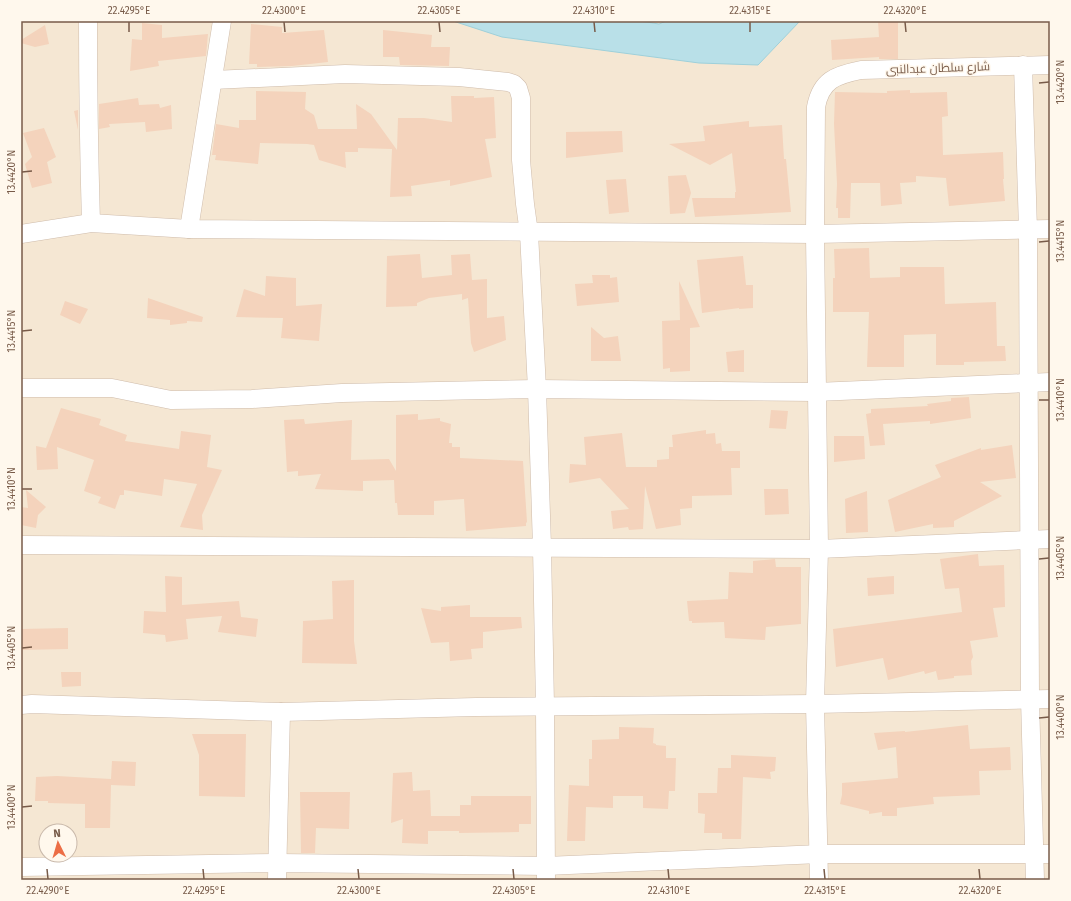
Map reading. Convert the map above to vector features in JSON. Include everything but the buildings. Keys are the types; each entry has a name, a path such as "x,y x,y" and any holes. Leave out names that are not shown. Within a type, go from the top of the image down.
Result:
{"street":[{"path":"88,21 88,115 90,133 88,151 91,223"},
{"path":"189,229 222,21"},
{"path":"1023,65 1028,230 1030,699 1042,854 1035,880"},
{"name":"شارع سلطان عبدالنبى","path":"815,234 816,107 818,98 827,82 843,74 861,70 1050,65"},
{"path":"213,80 345,74 459,78 514,84 518,88 521,98 521,160 529,232 537,389 546,706 546,873"},
{"path":"21,234 91,223 189,229 815,234 1050,229"},
{"path":"815,234 819,549 815,704 820,854 819,880"},
{"path":"21,388 112,388 171,400 252,400 342,393 537,389 816,392 1050,382"},
{"path":"21,545 819,549 1050,539"},
{"path":"21,705 48,704 281,712 546,706 815,704 1050,699"},
{"path":"277,872 281,712"},
{"path":"21,867 277,872 546,873 820,854 1042,854"}],"shaded area":[{"path":"21,21 1050,21 1050,880 21,880"}],"water":[{"path":"453,21 640,21 659,24 666,21 800,21 758,65 699,63 502,37"}]}
